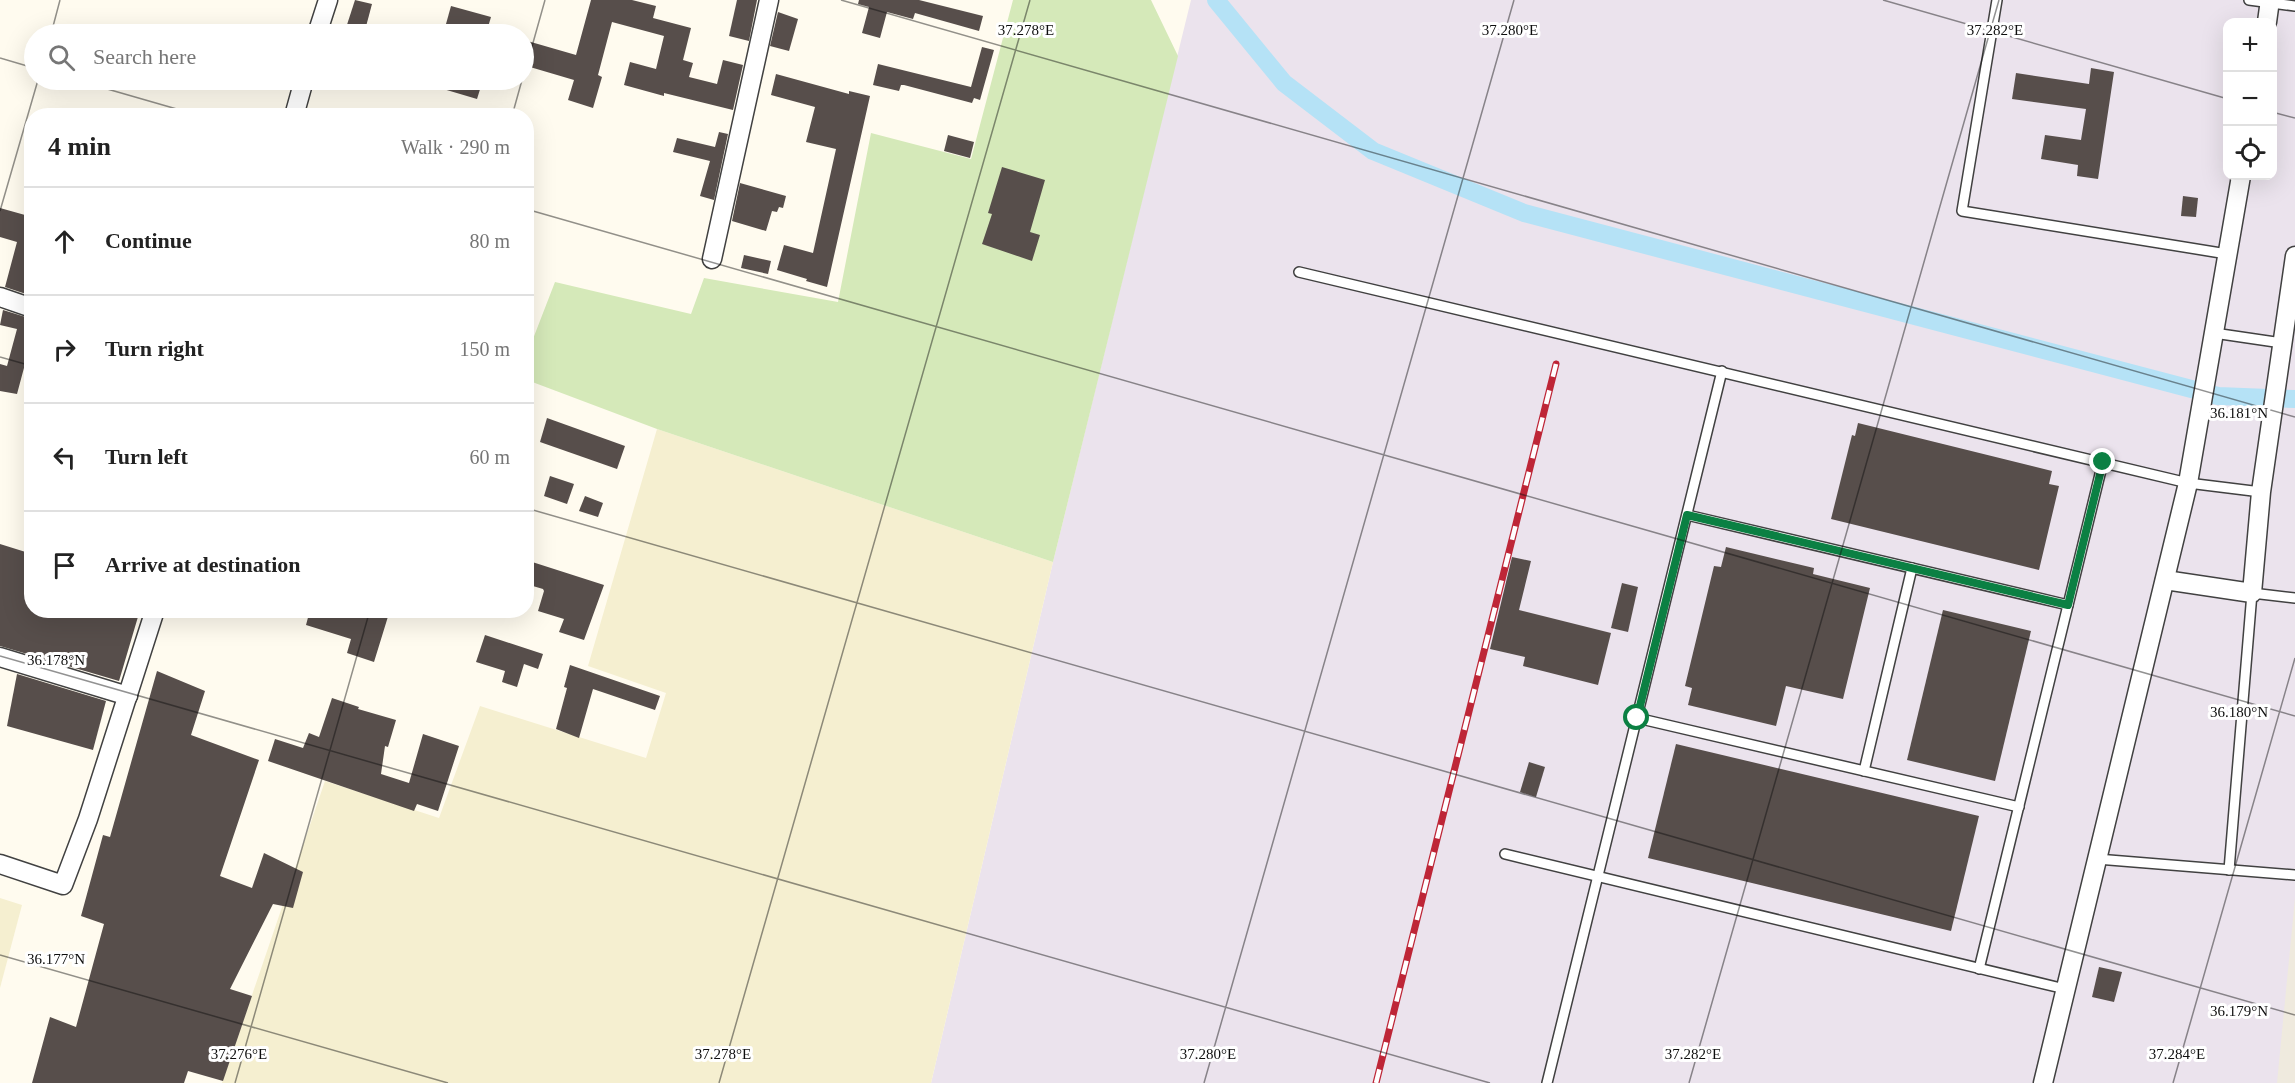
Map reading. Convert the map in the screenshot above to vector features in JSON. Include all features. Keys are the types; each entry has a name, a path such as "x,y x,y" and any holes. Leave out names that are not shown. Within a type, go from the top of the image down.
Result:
{"street":[{"path":"320,24 328,0"},
{"path":"712,259 769,0"},
{"path":"2268,18 2270,2"},
{"path":"296,108 301,90"},
{"path":"2043,1083 2188,483 2240,180"},
{"path":"2165,580 2252,593 2261,492 2295,256"},
{"path":"0,297 24,305"},
{"path":"0,864 63,885 88,819 152,618"},
{"path":"0,657 128,696"}],"lane":[{"path":"1997,0 1962,212 2227,254"},
{"path":"2249,0 2295,6"},
{"path":"1299,272 2188,483 2261,492"},
{"path":"2214,333 2282,343"},
{"path":"1546,1083 1722,371"},
{"path":"1979,969 2103,462"},
{"path":"1687,515 2068,605"},
{"path":"1864,771 1912,568"},
{"path":"2229,870 2252,593 2295,598"},
{"path":"1637,718 2019,807"},
{"path":"1505,854 2065,989"},
{"path":"2097,859 2295,875"}],"shaded area":[{"path":"1191,0 2295,0 2295,1083 931,1083 1053,562"},
{"path":"657,429 1053,562 931,1083 222,1083 325,781 439,818 480,706 646,758 666,693 588,666"},
{"path":"0,898 22,905 0,988"},
{"path":"2295,898 2295,1083 2277,1083"}],"green space":[{"path":"1013,0 1151,0 1178,56 1053,562 657,429 534,383 534,336 555,282 691,314 704,278 838,302 871,133 971,159"}],"building":[{"path":"355,0 372,4 367,24 347,24"},
{"path":"591,0 632,0 656,6 653,18 691,28 683,60 693,63 689,77 717,84 723,60 743,65 733,110 624,85 630,62 656,69 664,36 612,22 598,75 602,77 593,108 568,100 574,80 534,68 534,43 576,55"},
{"path":"737,0 757,0 749,41 729,36"},
{"path":"859,0 919,0 983,16 979,31 915,13 913,19 887,12 880,38 862,33 869,7 858,4"},
{"path":"451,6 491,17 489,24 446,24"},
{"path":"778,12 798,19 789,51 770,46"},
{"path":"982,47 994,50 980,100 974,98 972,103 904,85 901,85 899,91 873,85 878,64 971,87"},
{"path":"2091,68 2114,72 2098,179 2077,176 2078,165 2041,159 2045,135 2081,140 2086,109 2012,99 2016,73 2089,84"},
{"path":"776,74 849,94 849,91 870,96 827,287 777,270 784,245 813,253 836,149 806,142 815,107 771,95"},
{"path":"447,90 480,90 477,99"},
{"path":"719,132 728,134 714,200 700,196 710,161 673,152 677,138 715,147"},
{"path":"948,135 974,142 970,158 944,151"},
{"path":"1002,167 1045,180 1030,232 1040,235 1032,261 982,244 992,214 988,213"},
{"path":"740,183 786,196 783,208 779,207 777,212 772,211 766,231 732,221"},
{"path":"2183,196 2198,198 2196,217 2181,216"},
{"path":"0,208 24,215 24,293 5,287 17,242 0,237"},
{"path":"744,255 771,261 768,274 741,268"},
{"path":"3,310 24,317 24,368 17,394 0,391 0,364 7,366 17,329 0,325"},
{"path":"547,418 625,446 617,469 540,442"},
{"path":"1858,423 2052,471 2049,484 2059,486 2039,570 1831,519 1852,435 1855,436"},
{"path":"550,476 574,484 567,504 544,496"},
{"path":"585,496 603,503 598,517 579,511"},
{"path":"0,544 24,552 24,618 138,618 119,681 0,646"},
{"path":"1726,547 1814,568 1813,574 1870,588 1843,699 1786,686 1776,726 1688,705 1692,688 1685,686 1714,566 1721,567"},
{"path":"1512,557 1531,561 1519,610 1611,633 1598,685 1523,666 1525,657 1490,649"},
{"path":"534,563 604,585 584,640 559,632 564,619 538,611 543,589 534,586"},
{"path":"1622,583 1638,587 1628,632 1611,628"},
{"path":"1943,610 2031,631 1995,781 1907,760"},
{"path":"308,618 388,618 374,662 347,653 351,639 306,625"},
{"path":"485,635 543,654 538,669 524,664 517,687 502,682 505,671 476,662"},
{"path":"570,665 660,696 655,710 593,689 579,738 556,729 567,688 564,687"},
{"path":"157,671 205,691 191,735 259,760 220,876 252,888 264,853 303,872 293,908 273,904 230,989 252,996 223,1081 188,1071 184,1083 32,1083 50,1017 76,1027 104,924 81,916 103,835 110,837"},
{"path":"17,674 106,701 93,750 7,726"},
{"path":"332,698 359,707 358,709 396,720 388,747 385,746 381,774 409,783 423,734 459,746 438,811 417,804 414,811 268,761 275,739 303,748 309,733 319,737"},
{"path":"1676,744 1979,816 1951,931 1648,858"},
{"path":"1529,762 1545,767 1536,797 1520,792"},
{"path":"2099,967 2122,972 2114,1002 2092,997"}],"waterway":[{"path":"1216,0 1284,83 1373,151 1524,213 2218,396 2295,399"}],"railway":[{"path":"1376,1083 1556,364"}],"route":[{"path":"1637,718 1687,515 2068,605 2103,462"}]}
